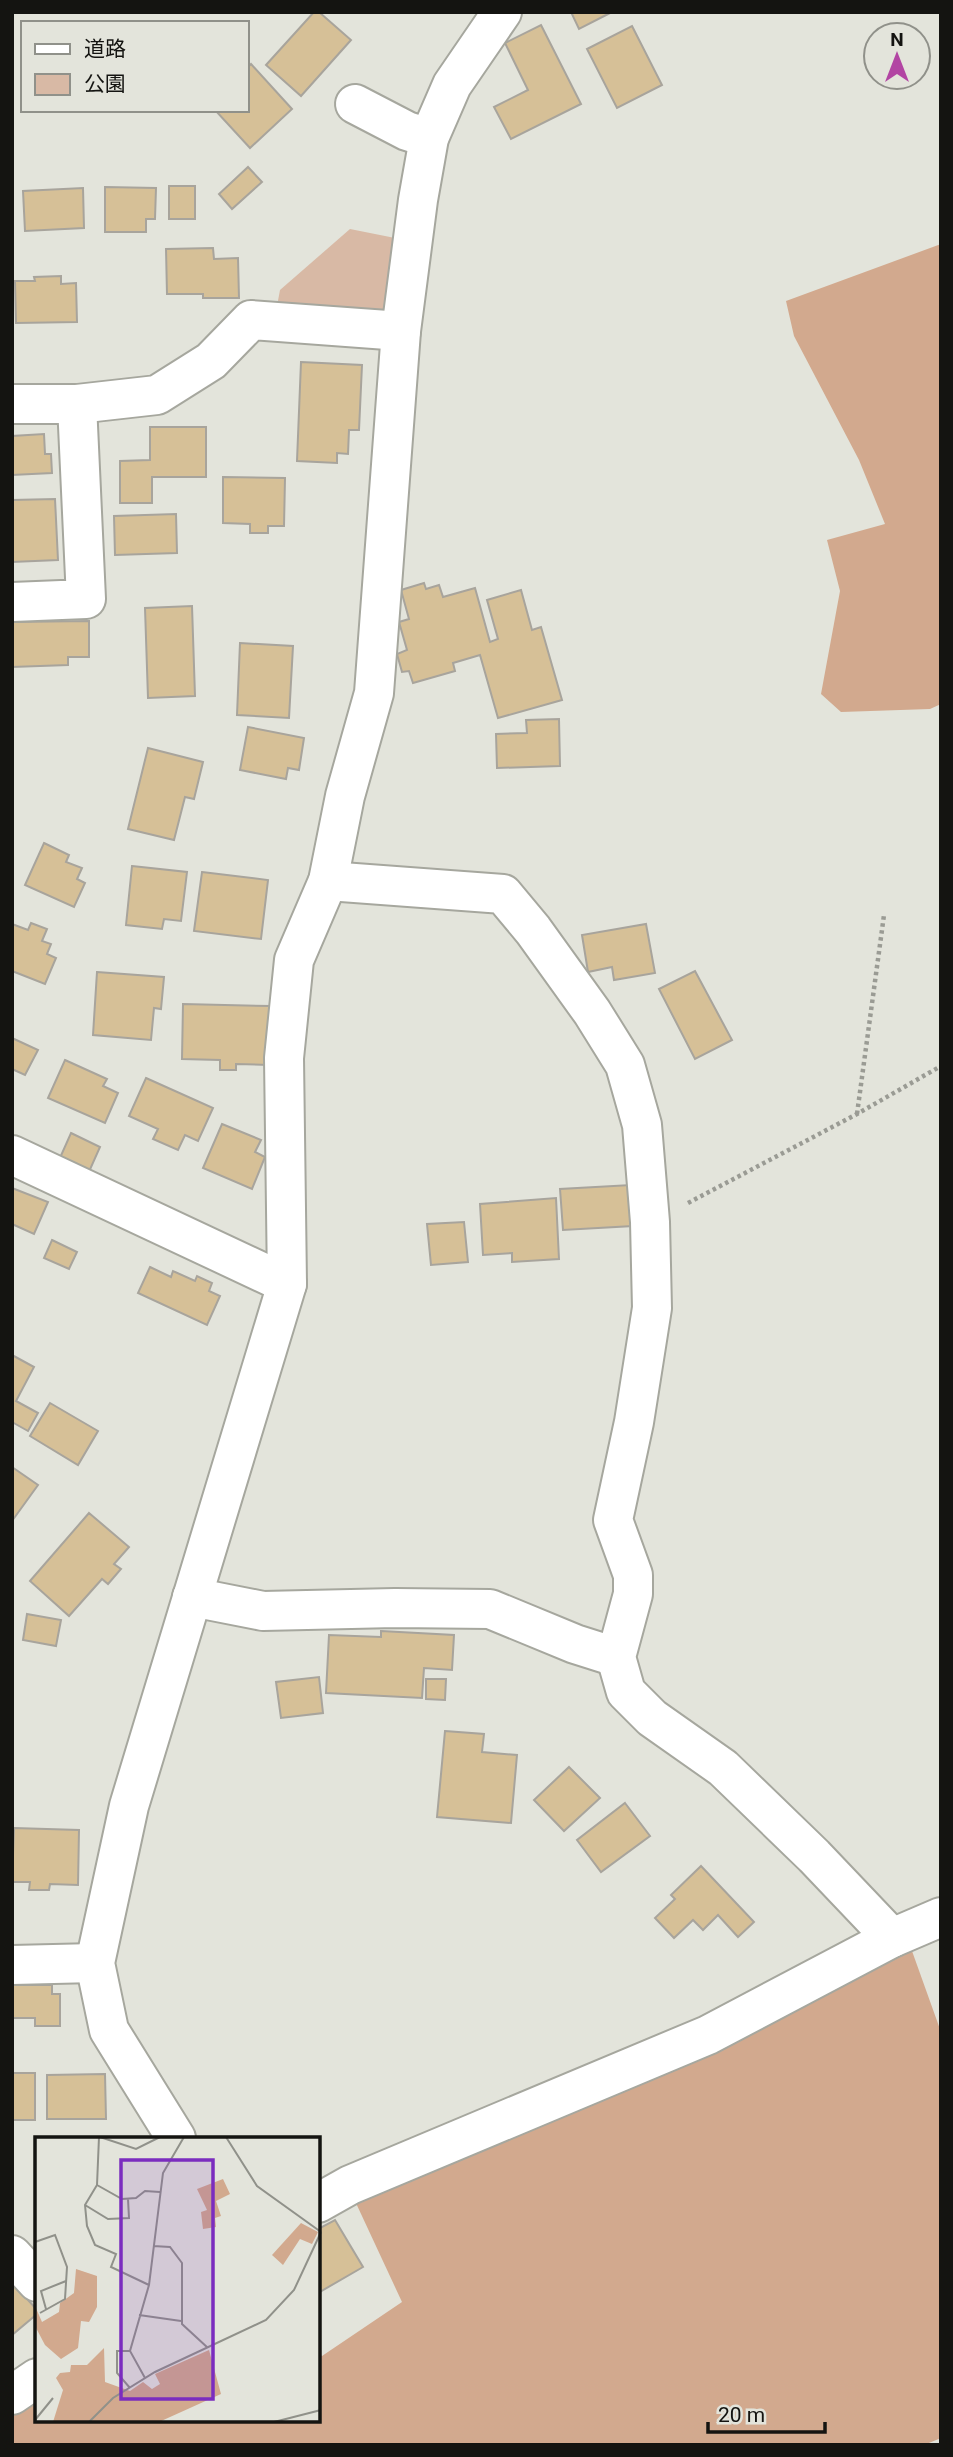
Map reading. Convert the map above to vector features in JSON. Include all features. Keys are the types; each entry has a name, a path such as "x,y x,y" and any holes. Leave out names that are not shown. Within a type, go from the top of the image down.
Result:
{"street":[{"path":"175,2137 109,2030 95,1963 129,1806 287,1284 284,1058 294,960 328,881 345,796 374,693 401,331 418,200 429,138 452,85 502,12"},
{"path":"355,104 407,131 429,138"},
{"path":"12,404 77,404 157,395 211,361 251,320 401,331"},
{"path":"12,602 86,599 77,404"},
{"path":"328,881 503,894 592,1012 625,1065 642,1125 650,1223 652,1308 635,1422 613,1520 633,1575 634,1594 617,1657 626,1692 653,1718 723,1768 814,1856 892,1938"},
{"path":"12,1155 287,1284"},
{"path":"192,1597 263,1611 490,1609 575,1644 617,1657"},
{"path":"320,2202 350,2185 708,2035 892,1938 941,1917"},
{"path":"12,1965 95,1963"},
{"path":"12,2255 35,2280"},
{"path":"12,2395 35,2379"}],"path":[{"path":"857,1114 884,915"},
{"path":"650,1223 857,1114 941,1066"}],"green space":[{"path":"350,229 395,238 387,302 381,318 277,306 280,290"}],"shaded area":[{"path":"941,244 941,704 930,709 841,712 821,694 840,591 827,540 885,524 859,460 794,336 786,301"},
{"path":"912,1951 941,2032 941,2438 924,2445 12,2445 12,2368 35,2372 35,2422 320,2422 320,2355 322,2356 402,2302 355,2201 677,2068"}],"building":[{"path":"314,12 319,12 351,40 301,96 266,65"},
{"path":"571,12 612,12 579,29"},
{"path":"541,25 581,104 511,139 494,107 528,90 505,43"},
{"path":"632,26 662,85 617,108 587,49"},
{"path":"251,64 292,109 250,148 217,112 248,112 248,67"},
{"path":"248,167 262,182 232,209 219,194"},
{"path":"169,186 195,186 195,219 169,219"},
{"path":"105,187 156,188 155,219 146,219 146,232 105,232"},
{"path":"83,188 84,228 25,231 23,191"},
{"path":"213,248 214,259 238,258 239,298 167,294 166,249"},
{"path":"61,276 61,284 76,283 77,322 16,323 15,281 35,281 34,277"},
{"path":"301,362 362,365 359,430 349,430 348,454 337,453 337,463 297,461"},
{"path":"150,427 206,427 206,477 152,477 152,503 120,503 120,461 150,460"},
{"path":"44,434 45,454 51,454 52,473 12,475 12,436"},
{"path":"223,477 285,478 284,526 268,526 268,533 250,533 250,524 223,523"},
{"path":"55,499 58,560 12,562 12,500"},
{"path":"176,514 177,553 115,555 114,516"},
{"path":"424,583 426,589 439,585 443,597 475,588 490,642 498,639 487,600 521,590 532,630 541,627 562,700 498,718 480,655 453,663 455,671 413,683 409,671 402,672 397,654 407,650 399,622 409,619 401,590"},
{"path":"192,606 195,696 148,698 145,608"},
{"path":"89,621 89,657 68,657 68,665 12,667 12,622"},
{"path":"240,643 293,646 289,718 237,715"},
{"path":"559,719 560,766 497,768 496,734 527,733 526,720"},
{"path":"248,727 304,738 299,770 288,768 286,779 240,770"},
{"path":"148,748 203,762 194,799 185,797 174,840 128,829"},
{"path":"44,843 69,855 66,862 82,868 77,879 85,883 74,907 25,885"},
{"path":"132,866 187,872 181,921 164,919 162,929 126,925"},
{"path":"202,872 268,880 261,939 194,931"},
{"path":"31,923 47,929 42,941 51,944 47,954 56,958 45,984 12,971 12,924 28,930"},
{"path":"646,924 655,973 614,980 612,967 588,972 582,935"},
{"path":"695,971 732,1040 695,1059 659,989"},
{"path":"97,972 164,977 161,1009 154,1008 151,1040 93,1035"},
{"path":"183,1004 270,1006 269,1065 236,1064 236,1070 220,1070 220,1060 182,1059"},
{"path":"12,1038 38,1050 25,1075 12,1069"},
{"path":"65,1060 107,1079 103,1086 118,1093 105,1123 48,1098"},
{"path":"146,1078 213,1108 198,1141 185,1135 178,1150 153,1139 158,1129 129,1116"},
{"path":"222,1124 261,1140 255,1152 265,1157 252,1189 203,1168"},
{"path":"71,1133 100,1147 88,1174 59,1160"},
{"path":"631,1185 633,1226 563,1230 560,1189"},
{"path":"12,1188 48,1202 34,1234 12,1224"},
{"path":"556,1198 559,1259 512,1262 512,1253 483,1255 480,1204"},
{"path":"464,1222 468,1262 431,1265 427,1224"},
{"path":"52,1240 77,1252 69,1269 44,1258"},
{"path":"150,1267 171,1277 173,1271 195,1281 197,1276 212,1283 209,1291 220,1296 207,1325 138,1293"},
{"path":"12,1355 34,1367 16,1401 38,1413 28,1431 12,1422"},
{"path":"50,1403 98,1431 78,1465 30,1436"},
{"path":"12,1467 38,1485 12,1521"},
{"path":"89,1513 129,1547 114,1564 121,1569 108,1584 102,1579 69,1616 30,1581"},
{"path":"27,1614 61,1620 56,1646 23,1640"},
{"path":"381,1631 454,1635 452,1670 424,1668 422,1698 326,1693 329,1635 381,1637"},
{"path":"319,1677 323,1713 281,1718 276,1682"},
{"path":"426,1679 446,1679 445,1700 426,1699"},
{"path":"445,1731 484,1734 482,1752 517,1755 511,1823 437,1817"},
{"path":"569,1767 600,1798 564,1831 534,1800"},
{"path":"625,1803 650,1836 601,1872 577,1840"},
{"path":"14,1828 79,1830 78,1885 50,1884 49,1890 29,1890 30,1882 12,1882"},
{"path":"701,1866 754,1922 738,1937 718,1915 703,1930 693,1920 674,1938 655,1918 675,1899 671,1895"},
{"path":"12,1985 52,1985 52,1994 60,1994 60,2026 35,2026 35,2018 12,2018"},
{"path":"12,2073 35,2073 35,2120 12,2120"},
{"path":"105,2074 106,2119 47,2119 47,2075"},
{"path":"335,2220 363,2267 320,2292 320,2228"},
{"path":"12,2282 35,2308 35,2316 12,2335"}]}
